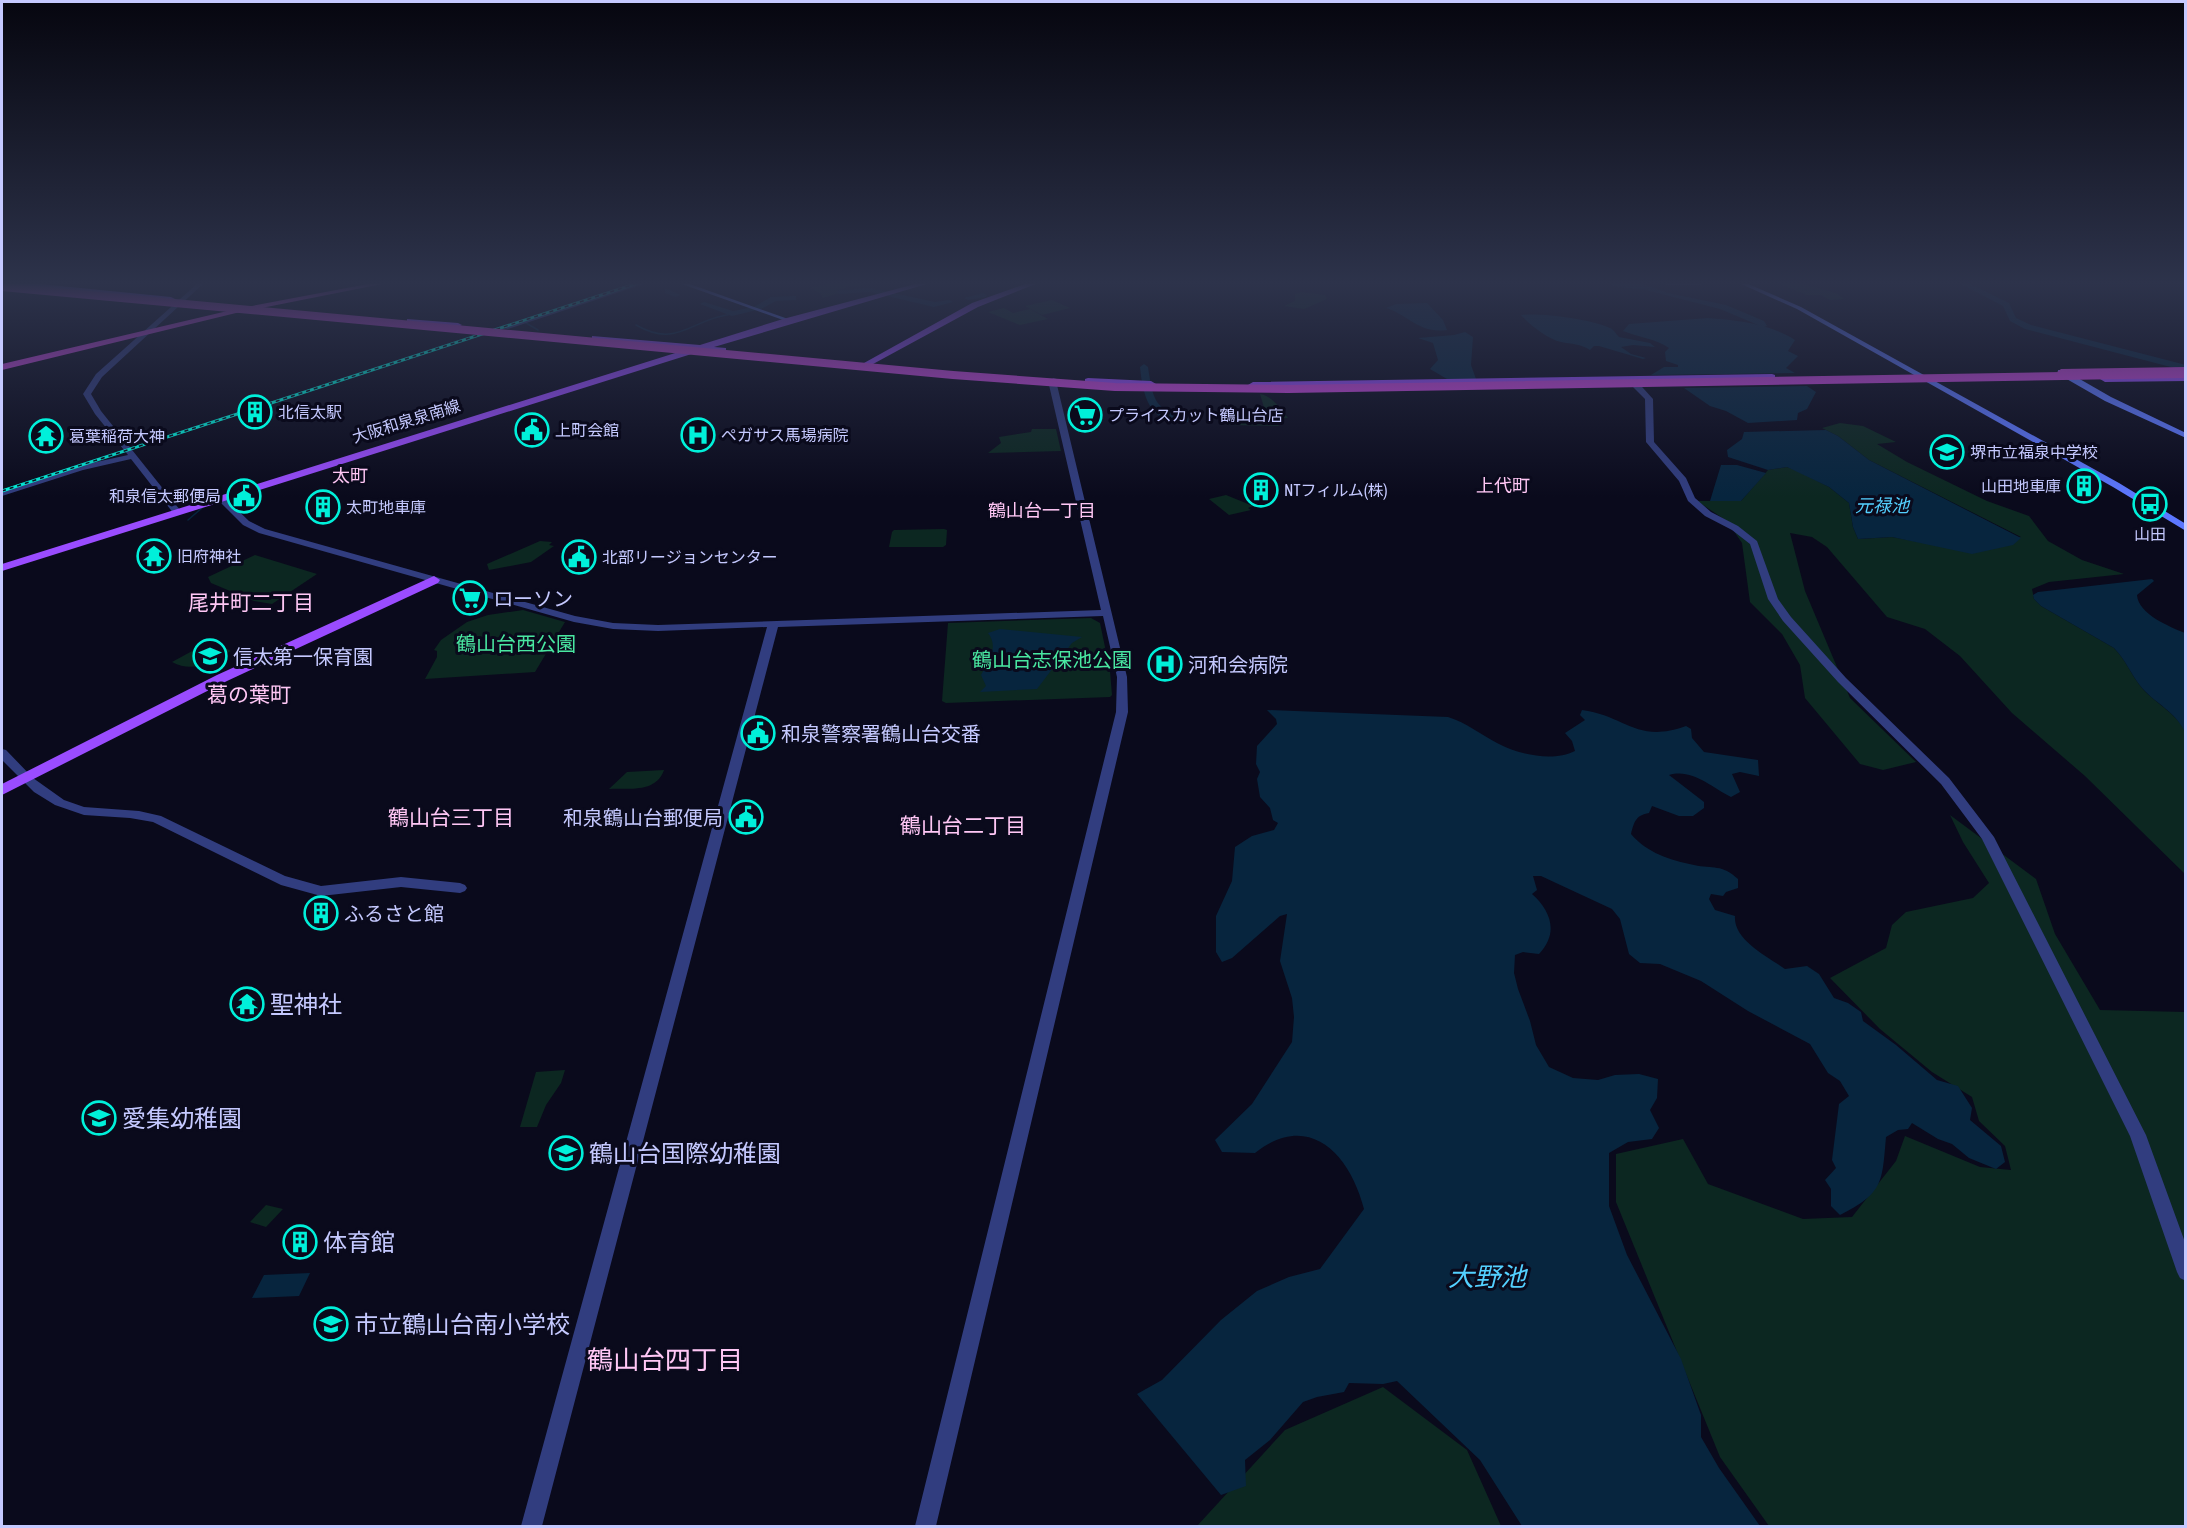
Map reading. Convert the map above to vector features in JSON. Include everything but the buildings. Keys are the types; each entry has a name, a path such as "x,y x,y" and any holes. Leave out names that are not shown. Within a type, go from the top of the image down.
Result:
{"highway":[{"path":"2,366 49,354"},
{"path":"733,354 1008,380 1172,388 2184,372"},
{"path":"2061,372 2184,372"},
{"path":"2071,377 2121,377 2184,372"}],"main road":[{"name":"大阪和泉泉南線","path":"2,568 679,354"},
{"path":"715,354 1054,382 1274,390 2061,372 2184,372"},
{"path":"757,354 860,366 882,354"},
{"path":"860,366 881,354"},
{"path":"1881,354 2116,485 2186,528"},
{"path":"2061,372 2108,399 2186,436"},
{"path":"1634,382 1928,380 2184,372"},
{"path":"2,783 430,578"},
{"path":"2,790 22,775"}],"street":[{"path":"123,354 99,376 87,394 98,412 177,512"},
{"path":"926,1527 1120,725 1122,677 1054,382"},
{"path":"1634,382 1649,399 1650,442 1683,480 1691,499 1708,514 1735,528 1754,543 1773,599 1787,619 1842,680 1945,781 1988,837 2138,1135 2186,1272"},
{"path":"2,494 81,468 134,456"},
{"path":"220,499 246,523 262,531 574,619 613,626 658,628 773,625 1107,613"},
{"path":"531,1527 773,625"},
{"path":"2,753 44,794 64,805 85,811 140,813 157,819 281,880 321,891 401,882 460,888"}],"green space":[{"path":"1260,394 1272,400 1288,418 1272,419 1279,426 1226,425 1225,421 1268,421"},
{"path":"1840,423 1863,426 1896,442 1877,444 1907,462 1987,501 2029,516 2048,541 2082,560 2124,574 2049,582 2032,589 2034,599 2041,606 2114,648 2147,694 2171,714 2186,732 2185,874 2085,776 2012,713 1960,656 1925,629 1887,617 1827,547 1812,537 1790,533 1805,591 1850,698 1916,762 1883,770 1860,764 1805,698 1800,665 1782,634 1750,602 1742,543 1727,521 1697,501 1741,501 1768,470 1787,467 1829,487 1849,503 1853,527 1858,539 1892,537 1929,544 2021,537 1869,460 1838,436 1822,428"},
{"path":"1032,429 1056,429 1061,451 988,453 1001,443 999,437 1031,432"},
{"path":"1226,495 1253,506 1248,508 1251,510 1229,515 1209,499"},
{"path":"894,530 947,530 946,545 943,547 889,547"},
{"path":"540,541 552,542 549,545 554,546 531,562 489,570 487,564"},
{"path":"255,555 317,574 272,604 254,601 211,583 208,577"},
{"name":"鶴山台西公園","path":"523,610 565,622 535,672 425,679 437,657 437,651 434,650 441,640 467,622 488,615"},
{"name":"鶴山台志保池公園","path":"1091,618 1100,623 1110,671 1112,695 1110,697 946,703 942,701 948,623"},
{"path":"219,645 231,651 202,665 188,667 172,662 194,650 202,653"},
{"path":"664,770 655,783 649,786 634,789 609,789 627,772"},
{"path":"1950,815 2036,879 2055,934 2100,1010 2185,1012 2185,1526 1769,1526 1720,1457 1616,1202 1616,1154 1683,1139 1708,1184 1803,1219 1852,1217 1896,1161 1905,1136 1980,1167 2011,1170 2005,1146 1979,1121 1972,1097 1932,1072 1880,1029 1830,978 1886,948 1892,925 1906,912 1973,898 1989,883 1963,842"},
{"path":"565,1070 561,1083 546,1105 537,1127 520,1127 536,1072"},
{"path":"266,1205 283,1209 266,1227 250,1222"},
{"path":"1383,1387 1467,1450 1501,1526 1197,1526 1285,1430"}],"water":[{"path":"1436,354 1472,354 1471,365 1476,379 1447,379 1430,369 1438,360"},
{"path":"1627,354 1646,358 1643,359"},
{"path":"1665,354 1798,356 1786,368 1795,373 1651,375 1664,367 1678,367 1666,361"},
{"path":"1807,386 1816,392 1807,409 1798,413 1797,420 1748,423 1726,411 1710,406 1684,388"},
{"name":"元禄池","path":"1826,430 1838,436 1869,460 2021,538 2013,545 1972,554 1892,537 1858,539 1853,527 1849,503 1829,487 1787,467 1768,470 1728,457 1727,450 1742,439 1744,432"},
{"path":"1721,465 1737,465 1766,473 1741,501 1710,501"},
{"path":"2152,579 2154,581 2137,595 2139,602 2156,619 2185,633 2185,732 2176,718 2142,688 2114,648 2041,606 2033,595 2038,592"},
{"path":"1000,629 1082,637 1072,643 1037,689 980,692 986,686 981,675 993,649 988,633"},
{"name":"大野池","path":"1267,710 1448,717 1515,751 1536,756 1557,756 1575,751 1572,741 1565,733 1585,720 1580,715 1582,710 1597,713 1632,727 1655,732 1686,726 1691,729 1692,738 1704,752 1758,760 1759,776 1740,772 1732,774 1740,792 1731,797 1693,776 1669,775 1704,802 1704,808 1693,816 1679,816 1652,806 1649,813 1641,815 1636,820 1631,834 1637,841 1660,855 1685,863 1722,869 1738,879 1738,888 1726,892 1723,896 1711,894 1709,899 1715,910 1735,916 1739,933 1745,940 1785,969 1807,966 1819,974 1834,998 1848,1003 1861,1012 1863,1021 1896,1045 1937,1080 1958,1086 1972,1108 1970,1120 2001,1146 2005,1162 1996,1169 1969,1158 1952,1144 1938,1139 1912,1123 1908,1129 1898,1130 1886,1137 1881,1176 1873,1193 1840,1215 1831,1206 1831,1189 1825,1180 1836,1168 1832,1160 1839,1104 1849,1096 1840,1081 1828,1073 1810,1044 1748,1011 1701,981 1660,964 1640,963 1629,954 1620,919 1612,909 1541,876 1533,876 1537,890 1532,894 1548,915 1551,930 1539,954 1523,952 1515,955 1514,973 1536,1045 1549,1067 1573,1078 1598,1080 1615,1075 1639,1074 1658,1079 1657,1098 1650,1110 1659,1128 1652,1139 1628,1142 1609,1153 1609,1206 1627,1255 1681,1359 1701,1415 1701,1437 1719,1468 1760,1526 1522,1526 1480,1460 1397,1381 1383,1384 1349,1383 1344,1392 1303,1402 1270,1440 1245,1460 1246,1486 1221,1495 1137,1394 1162,1380 1221,1320 1257,1291 1289,1277 1320,1269 1364,1209 1358,1189 1338,1156 1325,1144 1310,1137 1293,1136 1275,1141 1255,1153 1222,1152 1215,1140 1252,1104 1292,1042 1294,1017 1292,998 1280,961 1287,914 1280,916 1232,958 1222,962 1216,952 1216,916 1232,881 1235,847 1252,836 1274,830 1278,823 1273,820 1270,808 1260,797 1257,779 1260,772 1256,764 1257,746 1277,724 1276,719"},
{"path":"310,1273 299,1296 252,1298 264,1275"}],"waterway":[{"path":"2133,354 2186,368"},
{"path":"1144,367 1149,396 1156,409 1172,417 1185,420"},
{"path":"188,520 202,508"}],"railway":[{"path":"2,491 420,354"}],"place":[{"name":"北信太駅","path":"255,412"},
{"name":"プライスカット鶴山台店","path":"1085,415"},
{"name":"上町会館","path":"532,430"},
{"name":"ペガサス馬場病院","path":"698,435"},
{"name":"葛葉稲荷大神","path":"46,436"},
{"name":"堺市立福泉中学校","path":"1947,452"},
{"name":"山田地車庫","path":"2084,486"},
{"name":"NTフィルム(株)","path":"1261,490"},
{"name":"和泉信太郵便局","path":"244,496"},
{"name":"山田","path":"2150,504"},
{"name":"太町地車庫","path":"323,507"},
{"name":"旧府神社","path":"154,556"},
{"name":"北部リージョンセンター","path":"579,557"},
{"name":"ローソン","path":"470,598"},
{"name":"信太第一保育園","path":"210,656"},
{"name":"河和会病院","path":"1165,664"},
{"name":"和泉警察署鶴山台交番","path":"758,733"},
{"name":"和泉鶴山台郵便局","path":"746,817"},
{"name":"ふるさと館","path":"321,913"},
{"name":"聖神社","path":"247,1004"},
{"name":"愛集幼稚園","path":"99,1118"},
{"name":"鶴山台国際幼稚園","path":"566,1153"},
{"name":"体育館","path":"300,1242"},
{"name":"市立鶴山台南小学校","path":"331,1324"}],"district":[{"name":"太町","path":"350,475"},
{"name":"上代町","path":"1503,485"},
{"name":"鶴山台一丁目","path":"1042,510"},
{"name":"尾井町二丁目","path":"251,602"},
{"name":"葛の葉町","path":"249,694"},
{"name":"鶴山台三丁目","path":"451,817"},
{"name":"鶴山台二丁目","path":"963,825"},
{"name":"鶴山台四丁目","path":"665,1360"}]}
